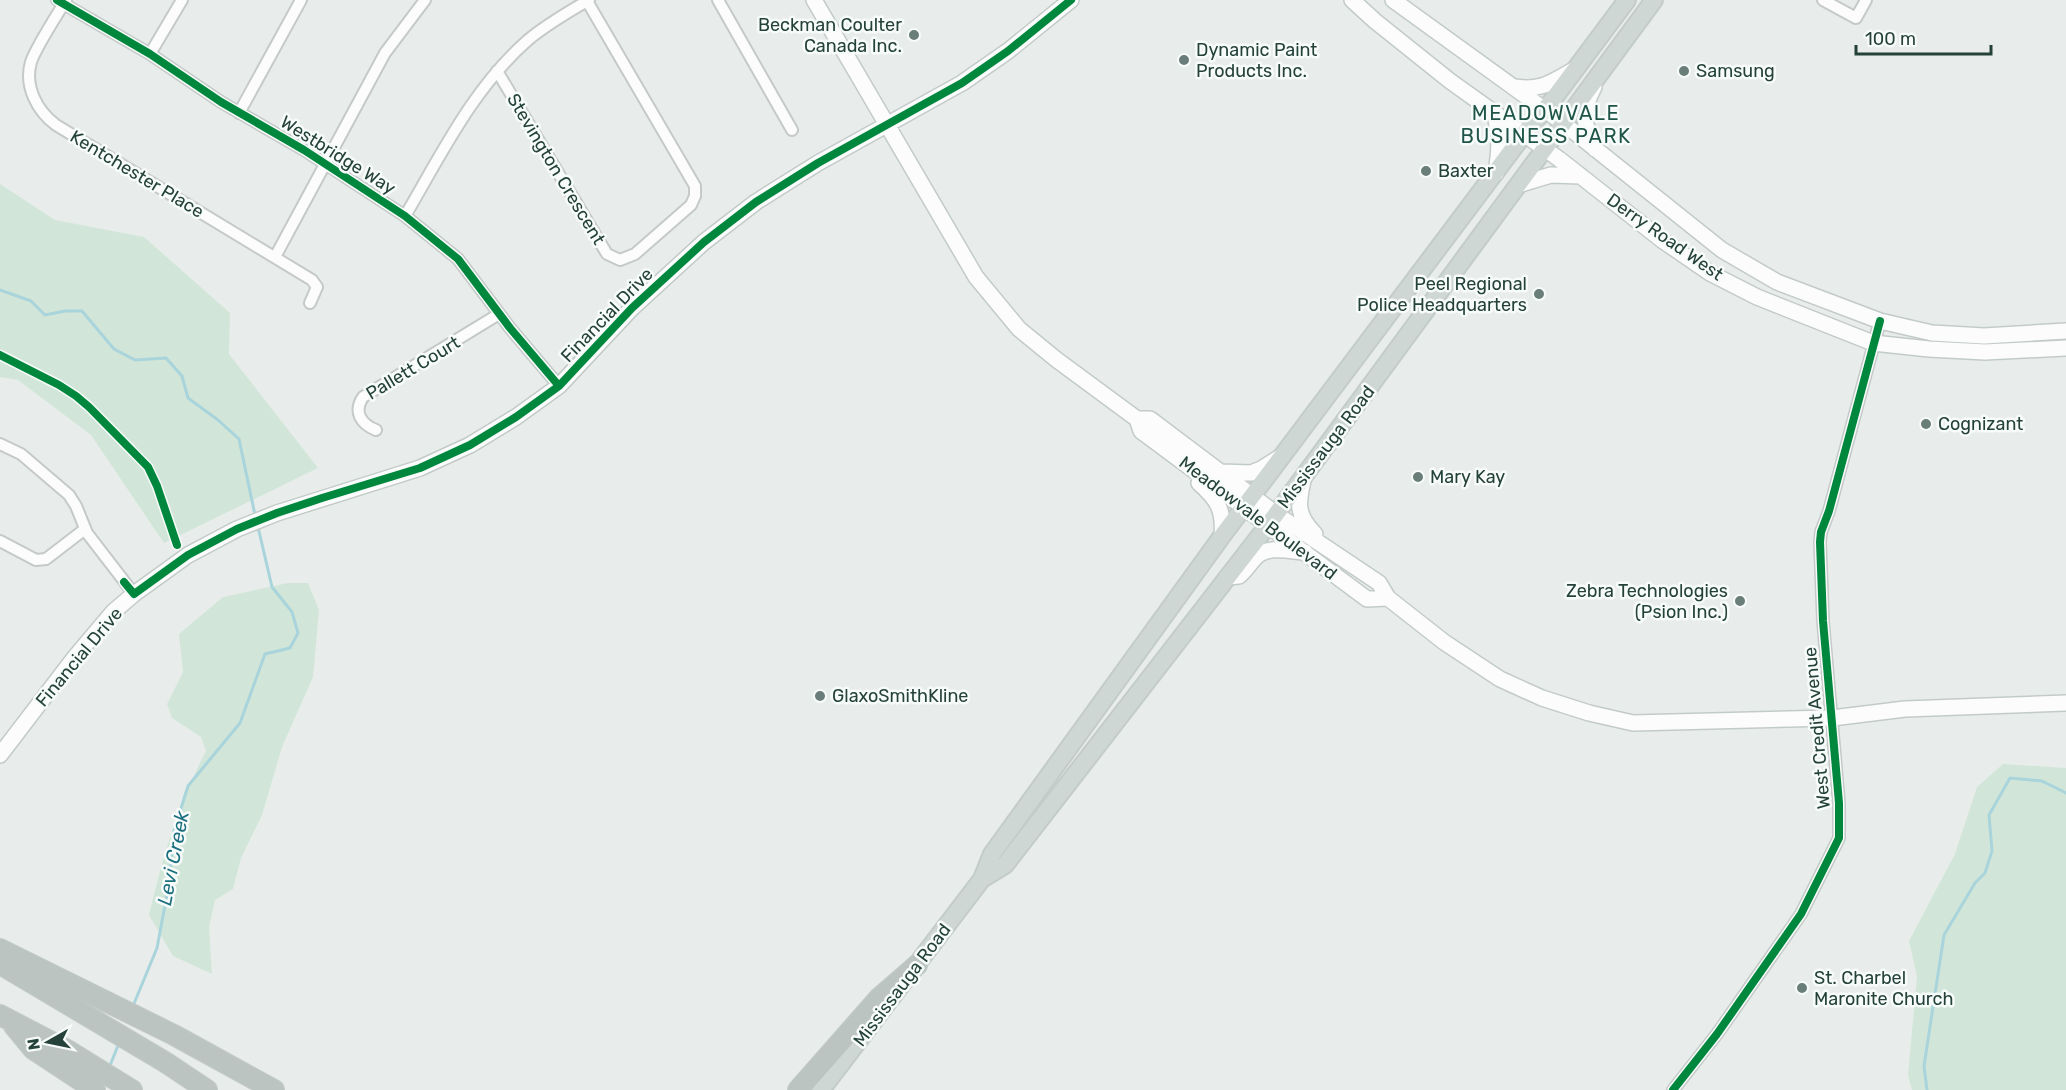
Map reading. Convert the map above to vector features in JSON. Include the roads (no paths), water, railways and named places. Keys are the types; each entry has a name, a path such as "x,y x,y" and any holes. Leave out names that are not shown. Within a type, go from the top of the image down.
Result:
{"highway":[{"path":"0,949 174,1035 274,1090"},
{"path":"0,964 165,1062 207,1090"},
{"path":"798,1090 879,998 917,965"},
{"path":"4,1018 33,1049 64,1059 132,1090"},
{"path":"64,1059 94,1090"}],"main road":[{"name":"Meadowvale Boulevard","path":"814,0 976,277 1019,329 1137,419 1141,431 1191,467 1249,502 1272,519 1305,552 1367,599 1388,598"},
{"name":"Financial Drive","path":"0,755 75,657 113,612 188,555 237,529 277,513 420,468 448,456 516,417 559,386 632,308 704,242 756,202 962,83 1008,51 1071,0"},
{"name":"Derry Road West","path":"1352,0 1450,81 1545,149 1662,240 1710,273 1757,297 1873,343 1984,352 2066,348"},
{"name":"Derry Road West","path":"1393,0 1563,123 1722,250 1777,282 1880,321 1932,333 1984,336 2066,331"},
{"name":"Mississauga Road","path":"821,1090 982,879 992,854 1222,536 1627,0"},
{"name":"Mississauga Road","path":"982,879 1005,865 1272,519 1654,0"},
{"path":"1514,87 1530,89 1543,87 1575,69"},
{"path":"1596,151 1588,134 1584,116 1589,96 1602,71"},
{"path":"1494,111 1500,146 1496,173"},
{"path":"1518,185 1551,174 1581,176"},
{"name":"Meadowvale Boulevard","path":"1137,419 1150,419 1221,472 1249,502"},
{"path":"1221,472 1251,473 1283,455"},
{"path":"1191,467 1194,478 1220,507 1223,518 1222,536"},
{"path":"1304,476 1299,498 1301,515 1320,538 1323,546"},
{"name":"Meadowvale Boulevard","path":"1272,519 1323,546 1379,583 1388,598 1444,642 1500,679 1542,698 1589,713 1633,723 1832,718 1905,709 2066,703"},
{"path":"1227,577 1239,576 1258,555 1267,551 1274,549 1305,552"}],"street":[{"path":"150,54 182,0"},
{"path":"239,113 301,0"},
{"path":"275,257 385,53 425,0"},
{"path":"718,0 792,130"},
{"path":"1823,0 1856,18 1866,0"},
{"name":"Westbridge Way","path":"62,1 150,54 239,113 304,150 405,216 458,259 559,386"},
{"name":"Kentchester Place","path":"62,1 31,62 34,99 42,113 56,124 315,282 316,292 310,303"},
{"path":"405,216 462,118 497,71 533,36 588,1"},
{"name":"Stevington Crescent","path":"497,71 607,254 620,260 635,254 691,205 695,196 695,186 588,1"},
{"name":"Pallett Court","path":"376,430 364,425 360,417 359,405 363,397 500,314"},
{"name":"West Credit Avenue","path":"1673,1090 1717,1034 1801,914 1839,838 1839,803 1822,601 1821,532 1829,511 1880,321"},
{"path":"0,444 21,454 69,495 85,529 134,594"},
{"path":"0,541 36,560 45,559 85,529"}],"waterway":[{"name":"Levi Creek","path":"0,290 31,301 45,315 65,311 82,311 114,349 135,360 166,358 182,376 188,398 239,439 255,515"},
{"name":"Levi Creek","path":"133,1006 157,948 169,884 174,831 188,786 240,723 265,654 290,648 298,633 292,612 272,587 258,527"},
{"path":"1927,1090 1924,1066 1944,935 1975,883 1985,873 1992,851 1989,815 2010,778 2042,781 2066,793"},
{"name":"Levi Creek","path":"109,1068 119,1043"}],"place":[{"name":"Beckman Coulter Canada Inc.","path":"914,35"},
{"name":"Dynamic Paint Products Inc.","path":"1184,60"},
{"name":"Samsung","path":"1684,71"},
{"name":"Baxter","path":"1426,171"},
{"name":"Peel Regional Police Headquarters","path":"1539,294"},
{"name":"Cognizant","path":"1926,424"},
{"name":"Mary Kay","path":"1418,477"},
{"name":"Zebra Technologies (Psion Inc.)","path":"1740,601"},
{"name":"GlaxoSmithKline","path":"820,696"},
{"name":"St. Charbel Maronite Church","path":"1802,988"}],"district":[{"name":"MEADOWVALE BUSINESS PARK","path":"1546,124"}]}
